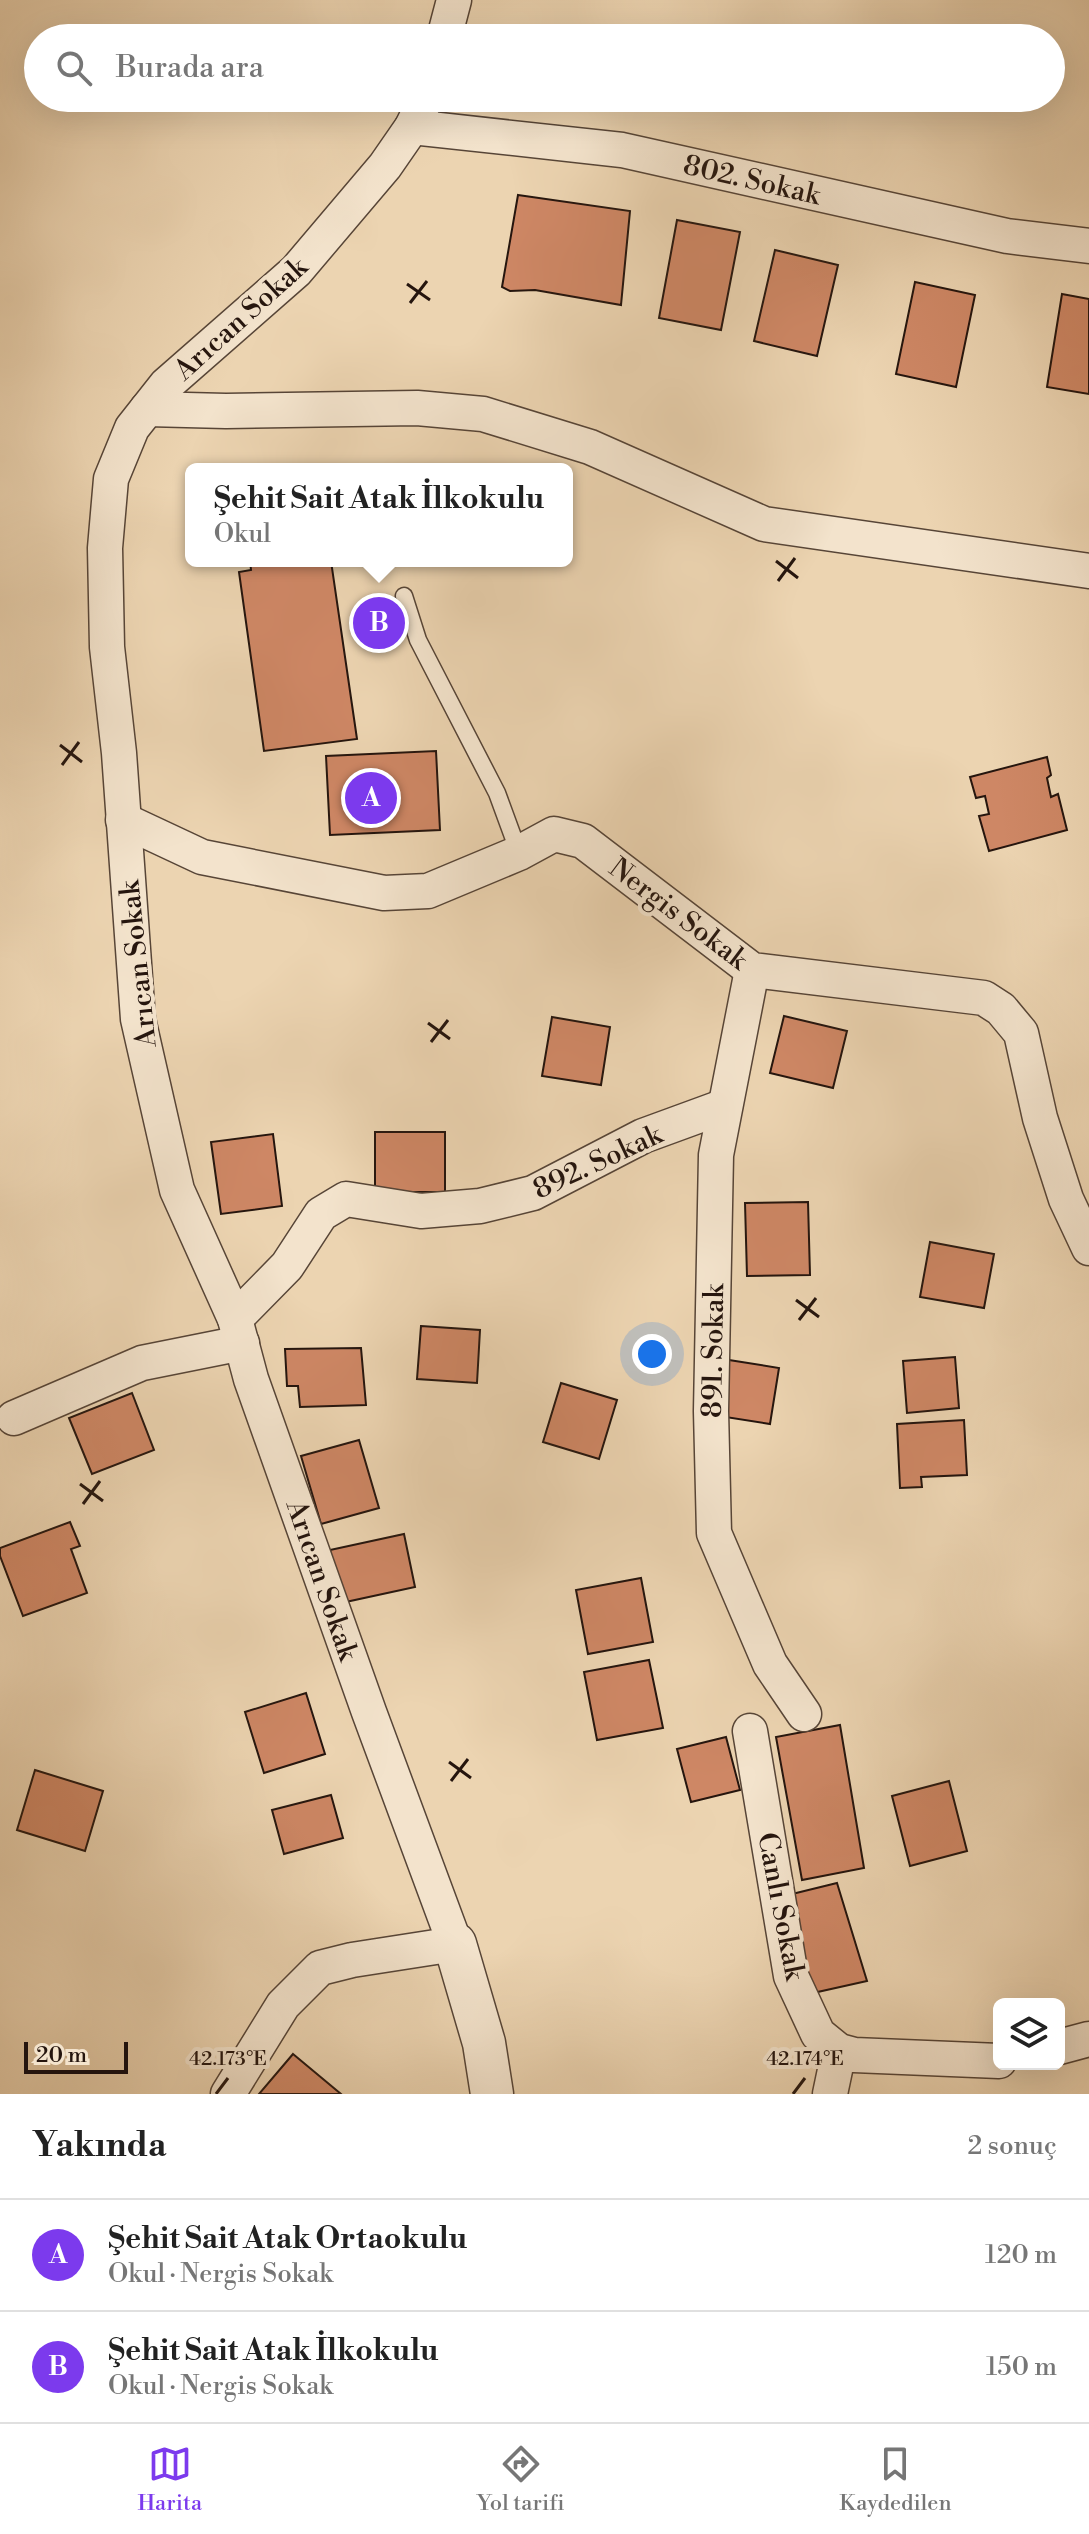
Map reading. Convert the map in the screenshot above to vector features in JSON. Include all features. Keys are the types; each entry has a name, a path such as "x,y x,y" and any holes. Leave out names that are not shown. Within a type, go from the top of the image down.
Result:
{"street":[{"path":"448,24 454,0"},
{"name":"802. Sokak","path":"419,112 622,150 1007,236 1089,246"},
{"name":"Arıcan Sokak","path":"419,112 385,166 296,271 166,385 132,428 111,479 105,548 107,647 119,753 138,1019 177,1190 239,1331 251,1379 455,1944"},
{"path":"147,409 417,408 483,414 590,447 764,524 1089,571"},
{"name":"Nergis Sokak","path":"123,820 202,857 384,893 428,891 519,853 554,834 583,841 752,970 984,998 1001,1009 1021,1033 1040,1118 1066,1199 1089,1248"},
{"name":"891. Sokak","path":"752,970 716,1155 711,1411 714,1533 770,1664 804,1714"},
{"name":"892. Sokak","path":"239,1331 321,1214 346,1199 421,1211 480,1206 533,1193 643,1136 725,1106"},
{"path":"14,1418 142,1363 239,1331"},
{"name":"Canlı Sokak","path":"750,1731 791,1976 818,2034 839,2051"},
{"path":"228,2094 283,2005 320,1968 455,1944 484,2043 492,2094"},
{"path":"1065,2045 1089,2039"},
{"path":"830,2094 839,2051 854,2055 993,2061"}],"lane":[{"path":"404,596 418,640 497,793 519,853"}],"building":[{"path":"518,195 630,211 621,305 535,290 510,291 502,287"},
{"path":"677,220 740,232 721,330 659,318"},
{"path":"775,250 838,265 817,356 754,341"},
{"path":"915,282 975,295 956,387 896,374"},
{"path":"1062,294 1089,299 1089,394 1047,387"},
{"path":"251,567 332,567 357,739 264,751 239,572 251,570"},
{"path":"436,751 440,830 330,835 326,756"},
{"path":"1047,757 1051,797 1058,794 1067,830 989,851 979,816 989,814 985,796 976,798 970,777"},
{"path":"784,1016 847,1031 833,1088 770,1073"},
{"path":"552,1017 610,1027 601,1085 542,1076"},
{"path":"375,1132 445,1132 445,1192 375,1192"},
{"path":"273,1134 282,1206 221,1214 211,1142"},
{"path":"808,1202 810,1275 747,1276 745,1203"},
{"path":"930,1242 994,1254 984,1308 920,1297"},
{"path":"421,1326 480,1330 477,1383 417,1379"},
{"path":"361,1348 366,1405 300,1407 298,1386 287,1386 285,1349"},
{"path":"955,1357 959,1408 907,1413 903,1361"},
{"path":"729,1360 779,1368 770,1424 719,1416"},
{"path":"561,1383 617,1400 599,1459 543,1442"},
{"path":"132,1393 154,1450 92,1474 69,1418"},
{"path":"964,1420 967,1475 921,1477 922,1487 900,1488 897,1424"},
{"path":"359,1440 379,1508 321,1524 301,1456"},
{"path":"70,1522 80,1546 71,1549 87,1593 23,1616 0,1556 0,1548"},
{"path":"404,1534 415,1587 341,1603 330,1550"},
{"path":"641,1578 653,1642 588,1654 576,1590"},
{"path":"649,1660 663,1728 597,1740 584,1672"},
{"path":"306,1693 325,1754 264,1773 245,1712"},
{"path":"840,1725 864,1868 802,1880 776,1737"},
{"path":"726,1737 740,1790 691,1802 677,1749"},
{"path":"35,1770 103,1791 85,1851 17,1830"},
{"path":"949,1781 967,1851 910,1866 892,1796"},
{"path":"331,1795 343,1838 284,1854 272,1810"},
{"path":"837,1883 867,1981 813,1993 788,1895"},
{"path":"293,2054 341,2094 259,2094"}],"place":[{"name":"Şehit Sait Atak İlkokulu","path":"379,623"},
{"name":"Şehit Sait Atak Ortaokulu","path":"371,798"}]}
